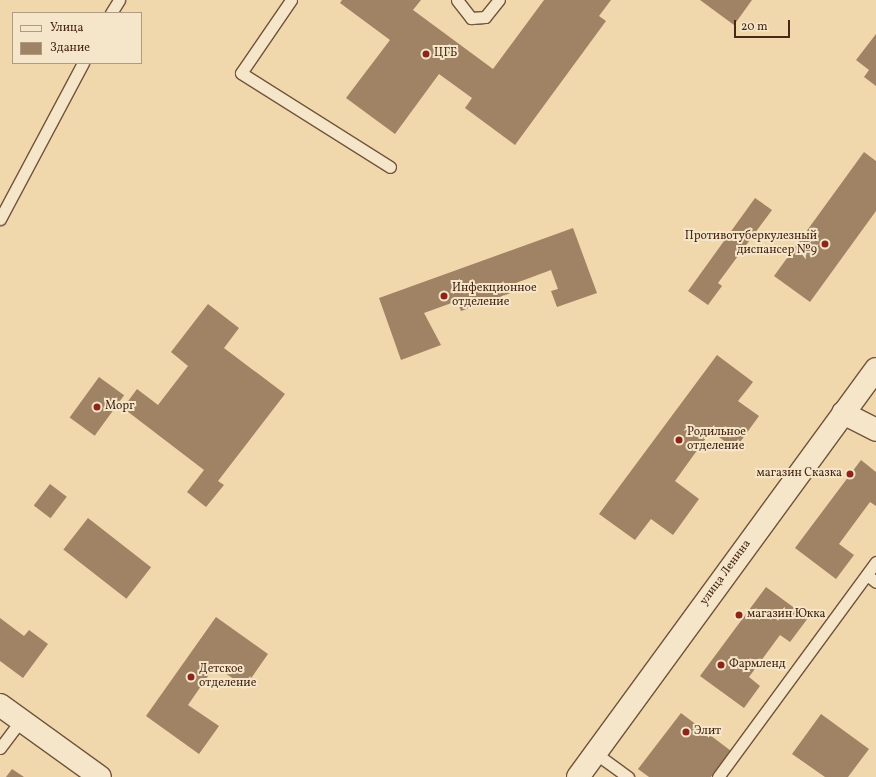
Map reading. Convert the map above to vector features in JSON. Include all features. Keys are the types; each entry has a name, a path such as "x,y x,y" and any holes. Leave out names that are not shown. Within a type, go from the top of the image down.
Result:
{"main road":[{"name":"улица Ленина","path":"578,777 842,413 876,369"},
{"path":"842,413 876,430"},
{"path":"0,705 100,777"}],"lane":[{"path":"112,12 119,0"},
{"path":"291,0 241,73 390,167"},
{"path":"457,0 471,18 485,17 499,0"},
{"path":"0,219 82,64"},
{"path":"718,777 876,562"},
{"path":"867,575 876,582"},
{"path":"0,748 21,720"},
{"path":"595,753 628,777"}],"building":[{"path":"342,0 421,0 413,10 493,69 544,0 611,0 599,16 606,21 515,145 465,108 472,98 439,74 395,134 346,98 390,40 340,3"},
{"path":"700,0 752,0 734,25"},
{"path":"876,34 876,86 864,77 869,70 856,60"},
{"name":"Противотуберкулезный диспансер №9","path":"864,152 876,161 876,211 810,302 774,276"},
{"path":"755,198 772,210 718,283 722,286 708,305 688,291"},
{"name":"Инфекционное отделение","path":"573,228 597,293 557,307 551,291 558,289 551,270 516,283 519,290 461,311 457,301 424,313 441,345 401,360 379,298"},
{"path":"208,304 239,328 224,348 285,394 218,481 224,485 206,507 187,492 204,470 123,408 137,389 158,405 188,366 171,352"},
{"name":"Родильное отделение","path":"717,355 753,382 738,401 759,416 735,449 711,431 675,481 699,499 673,535 651,519 635,540 599,514"},
{"name":"Морг","path":"99,377 124,395 95,436 70,417"},
{"path":"861,460 876,472 876,506 870,502 839,544 854,555 836,579 795,548"},
{"path":"50,484 67,497 51,518 34,506"},
{"path":"88,518 151,567 126,599 63,550"},
{"path":"766,587 808,618 790,642 780,635 749,677 760,686 744,708 700,676"},
{"name":"Детское отделение","path":"216,617 268,654 245,687 215,666 188,705 219,726 199,754 146,716"},
{"path":"0,618 24,636 29,630 48,644 23,678 0,661"},
{"name":"Элит","path":"681,713 731,751 711,777 649,777 638,769"},
{"path":"821,714 869,749 848,777 825,777 792,754"},
{"path":"12,769 24,777 6,777"}],"place":[{"name":"ЦГБ","path":"426,54"},
{"name":"Противотуберкулезный диспансер №9","path":"825,244"},
{"name":"Инфекционное отделение","path":"444,296"},
{"name":"Морг","path":"97,407"},
{"name":"Родильное отделение","path":"679,440"},
{"name":"магазин Сказка","path":"850,474"},
{"name":"магазин Юкка","path":"739,615"},
{"name":"Фармленд","path":"721,665"},
{"name":"Детское отделение","path":"191,677"},
{"name":"Элит","path":"686,732"}]}
